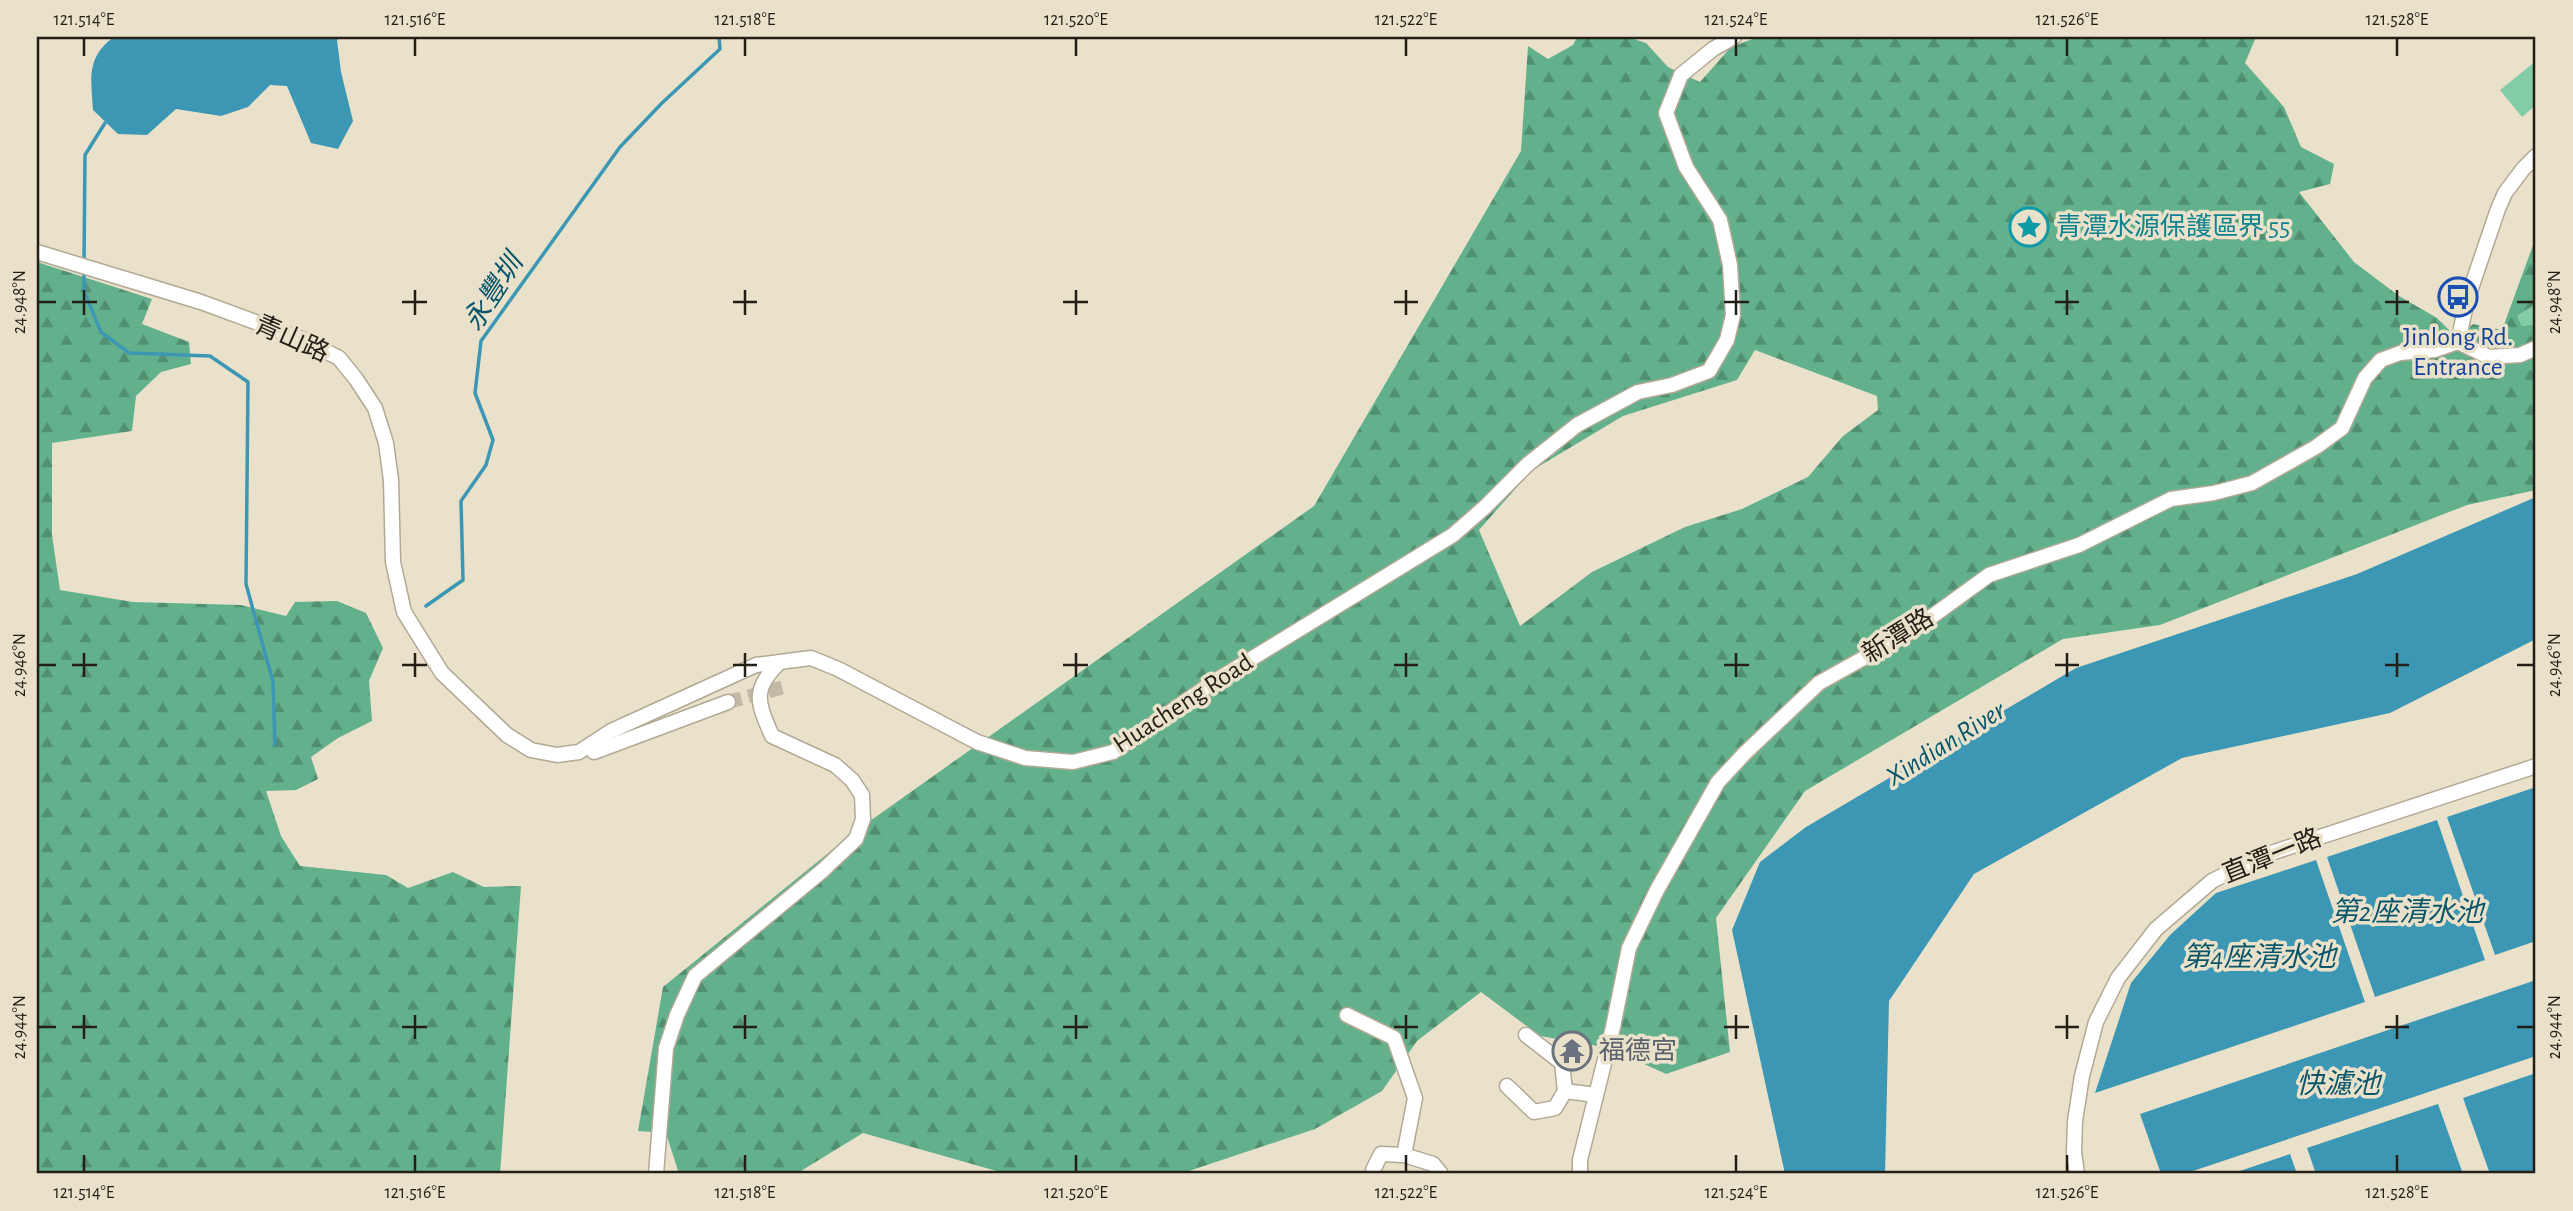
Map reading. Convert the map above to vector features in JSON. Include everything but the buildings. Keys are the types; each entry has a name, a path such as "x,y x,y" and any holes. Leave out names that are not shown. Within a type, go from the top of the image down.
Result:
{"street":[{"name":"Huacheng Road","path":"779,663 811,658 838,669 977,742 1025,758 1073,762 1113,752 1212,683 1453,535 1485,508 1528,464 1577,425 1638,391 1672,385 1709,371 1727,340 1733,315 1730,265 1720,220 1686,167 1666,113 1681,75 1713,49 1734,37"},
{"path":"2536,156 2505,193 2498,209 2467,300 2458,342 2489,357 2520,355 2536,348"},
{"path":"37,252 201,302 304,340 339,358 375,408 386,443 391,481 393,562 404,612 442,673 507,735 531,750 557,755 587,752 728,702"},
{"name":"新潭路","path":"1580,1174 1580,1160 1613,1027 1629,948 1657,890 1718,782 1745,753 1819,683 1912,631 1989,575 2080,545 2171,499 2214,493 2252,483 2316,447 2342,428 2365,378 2381,360 2400,354 2435,350 2458,342"},
{"path":"587,752 611,731 756,666 779,663"},
{"path":"656,1174 666,1048 677,1015 695,976 822,871 856,839 863,819 862,795 852,780 835,765 772,736 761,711 760,694 764,677 779,663"},
{"name":"直潭一路","path":"2077,1174 2074,1152 2075,1121 2095,1022 2118,978 2156,929 2212,881 2262,856 2536,766"},
{"path":"1347,1015 1394,1038 1415,1098 1404,1155"},
{"path":"1507,1086 1535,1112 1555,1108 1565,1091 1562,1063 1526,1035"},
{"path":"1565,1091 1596,1095"},
{"path":"1373,1170 1381,1154 1404,1155 1433,1164 1441,1174"}],"green space":[{"path":"1577,37 1628,37 1646,43 1668,67 1700,82 1731,47 1758,37 2256,37 2245,63 2284,107 2301,147 2334,164 2330,184 2299,192 2354,262 2399,296 2437,318 2474,355 2484,356 2462,334 2473,324 2502,330 2536,237 2536,304 2517,316 2522,326 2536,324 2536,490 2467,505 2160,625 2063,639 1805,791 1716,918 1730,1052 1666,1074 1609,1048 1540,1036 1481,992 1417,1041 1382,1091 1315,1129 1180,1174 1007,1174 863,1133 796,1174 679,1174 666,1133 638,1131 663,987 853,833 1314,506 1521,151 1528,46 1548,59 1573,45","holes":["1755,350 1877,396 1878,410 1843,436 1808,477 1742,509 1685,527 1592,572 1520,626 1479,530 1531,471 1623,416 1737,380"]},
{"path":"2536,61 2536,105 2522,117 2500,90"},
{"path":"37,262 152,299 142,324 189,342 191,364 161,372 136,396 132,431 52,443 52,535 60,590 133,602 241,605 286,616 295,602 337,601 366,613 383,648 369,681 372,721 338,738 311,757 318,779 296,790 266,791 281,836 300,866 386,875 408,888 453,872 484,887 521,886 500,1174 37,1174"},
{"path":"2536,304 2536,324 2522,326 2517,316"}],"water":[{"path":"114,37 341,37 337,40 341,72 353,121 338,149 311,143 287,86 270,85 248,107 221,116 176,109 147,135 118,134 93,110 92,88 95,61 99,52"},
{"path":"2536,497 2536,639 2390,713 2182,758 1974,874 1889,1001 1885,1174 1785,1174 1732,930 1760,862 1806,827 2076,668 2357,574"},
{"path":"2536,787 2536,941 2495,955 2447,817"},
{"name":"第2座清水池","path":"2437,820 2485,960 2375,997 2327,857"},
{"name":"第4座清水池","path":"2316,860 2365,1002 2095,1093 2131,983 2170,935 2216,893"},
{"name":"快濾池","path":"2536,980 2536,1056 2184,1174 2161,1174 2140,1114"},
{"path":"2536,1073 2536,1174 2490,1174 2463,1098"},
{"path":"2438,1104 2463,1174 2316,1174 2307,1148"},
{"path":"2290,1154 2297,1174 2231,1174"}],"waterway":[{"name":"永豐圳","path":"426,606 463,580 461,501 486,465 493,440 475,393 481,341 620,147 720,49 719,37"},
{"path":"84,262 85,155 105,123"},
{"path":"84,269 84,291 101,332 129,353 210,356 248,382 246,584 273,682 275,745"}],"tunnel":[{"path":"728,702 788,686"}],"place":[{"name":"青潭水源保護區界 55","path":"2029,227"},
{"name":"Jinlong Rd. Entrance","path":"2458,297"},
{"name":"福德宮","path":"1572,1051"}],"water label":[{"name":"Xindian River","path":"1946,744"}]}
